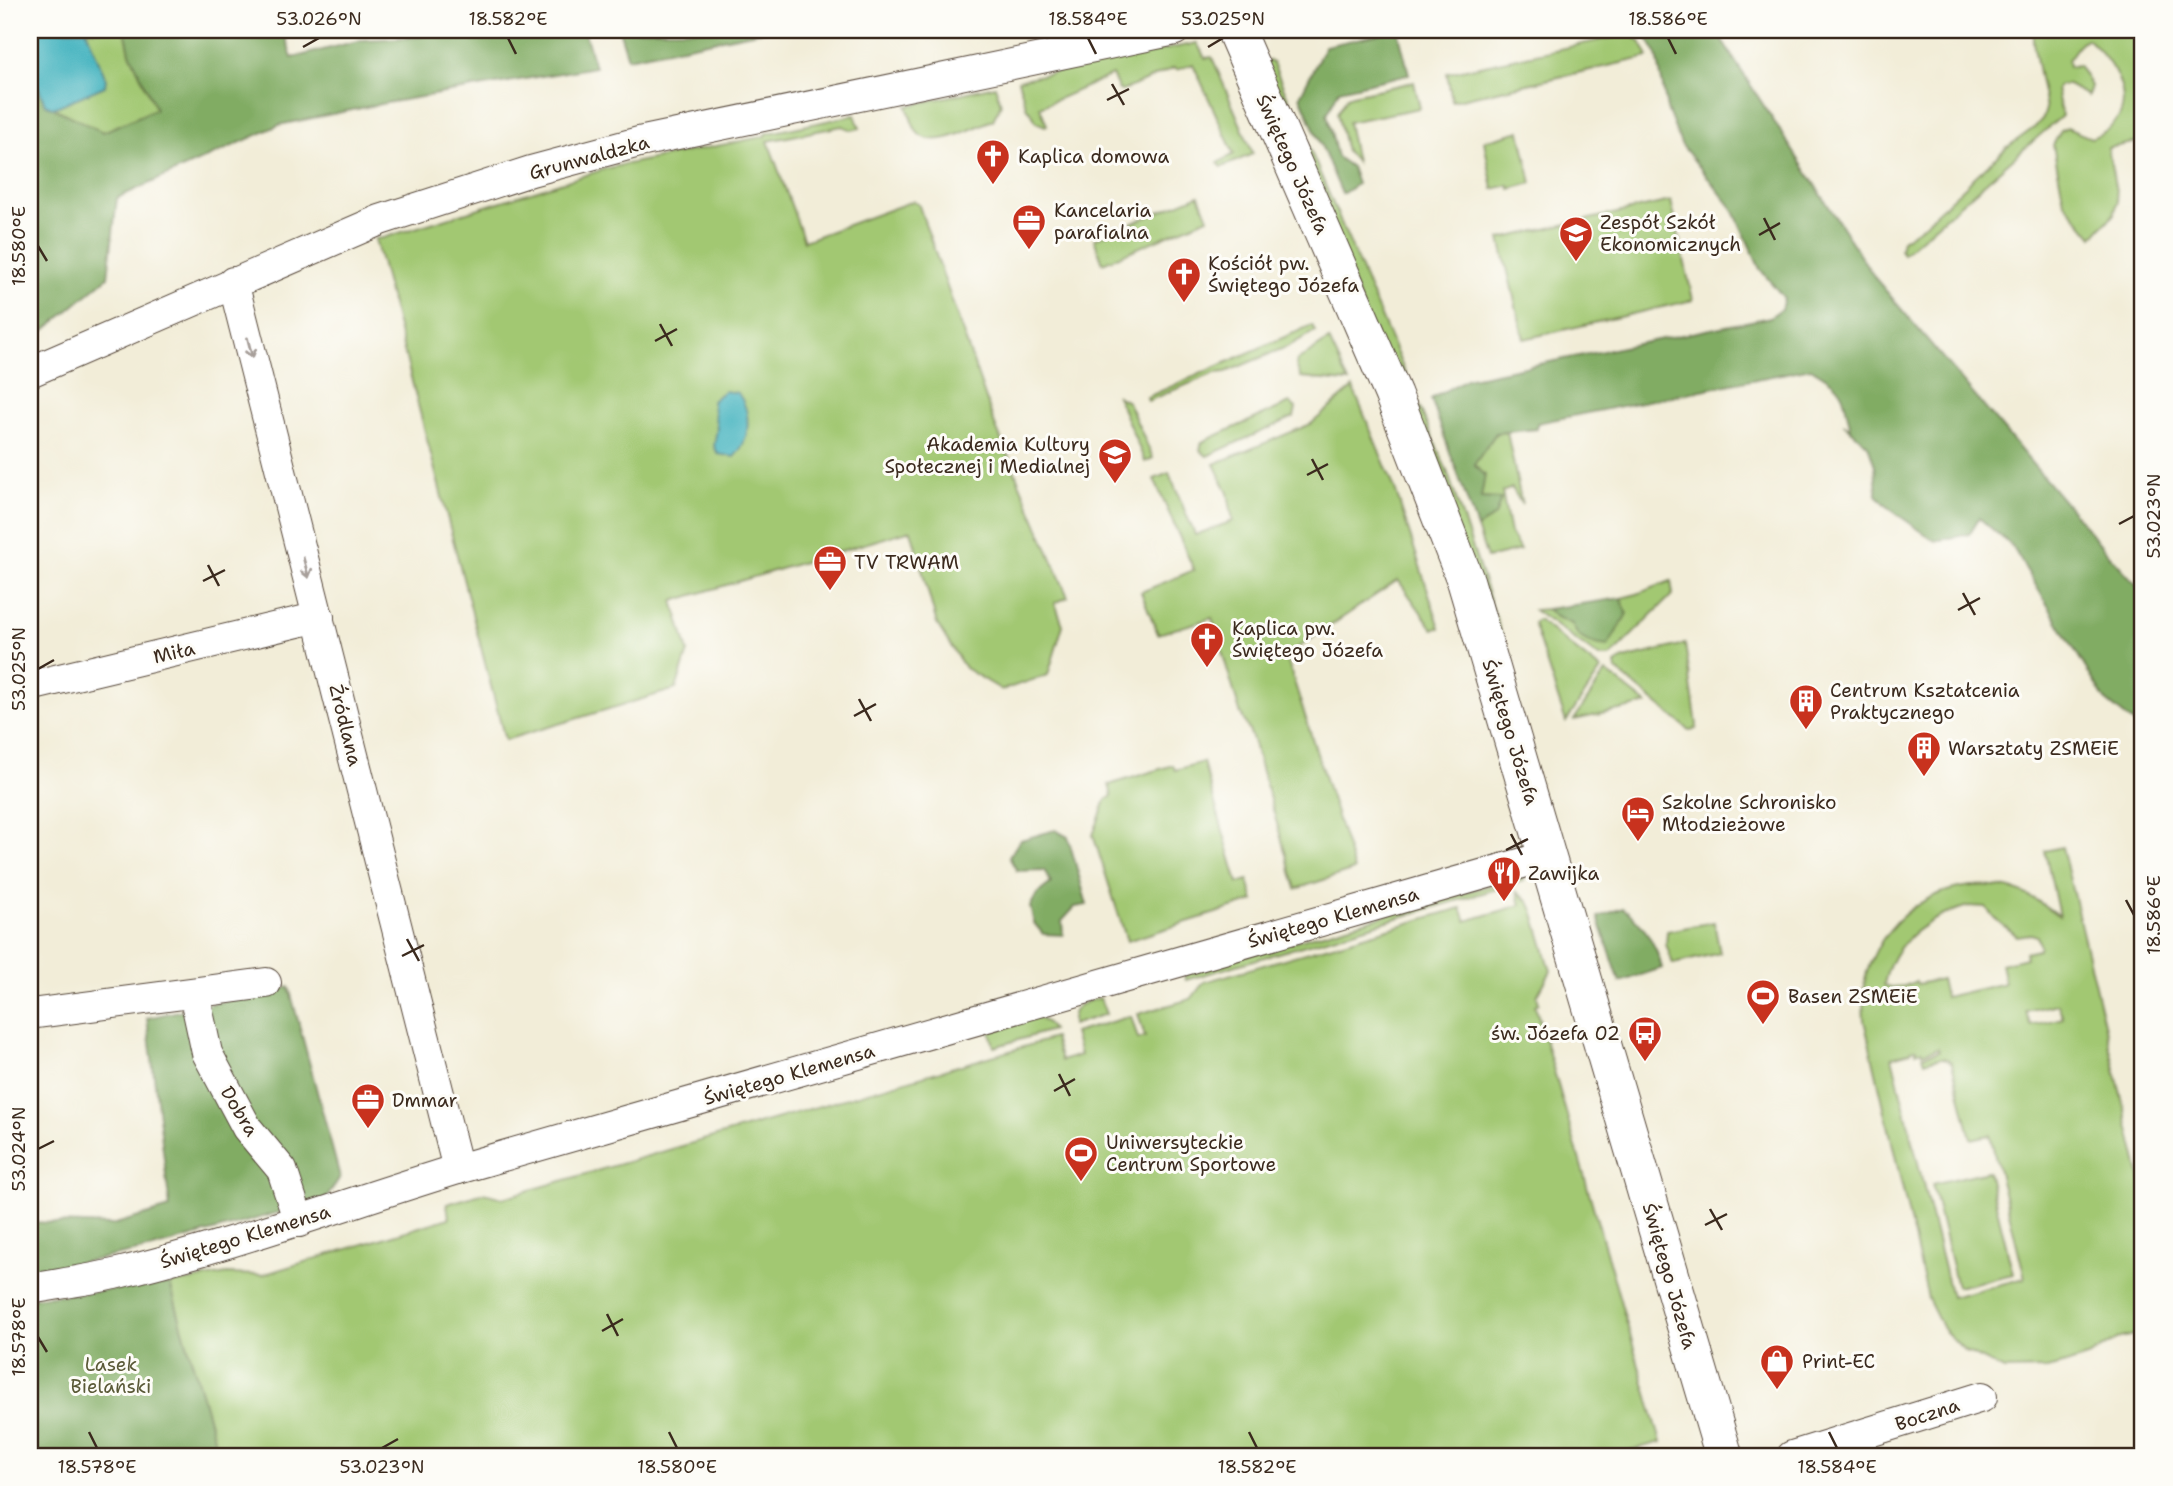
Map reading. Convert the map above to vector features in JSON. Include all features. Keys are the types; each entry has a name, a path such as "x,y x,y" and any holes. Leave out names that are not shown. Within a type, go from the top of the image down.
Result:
{"street":[{"name":"Grunwaldzka","path":"30,372 380,220 531,171 626,146 1175,30"},
{"name":"Świętego Józefa","path":"1236,30 1394,394 1448,533 1480,626 1724,1456"},
{"name":"Źródlana","path":"233,282 458,1169"},
{"name":"Miła","path":"30,686 319,617"},
{"name":"Świętego Klemensa","path":"30,1289 111,1275 149,1265 299,1222 458,1169 1547,856"},
{"path":"30,1014 266,983"},
{"name":"Dobra","path":"194,993 208,1053 247,1128 282,1170 299,1222"},
{"name":"Boczna","path":"1792,1456 1982,1397"}],"green space":[{"path":"30,30 283,30 206,87 30,165"},
{"path":"125,30 283,30 292,58 361,40 418,37 450,30 584,30 595,67 386,103 279,125 117,198 108,277 44,331 30,337 30,66 45,104 103,132 156,109 130,53"},
{"path":"619,30 767,30 628,58"},
{"path":"1398,30 1409,74 1339,90 1327,114 1337,157 1351,167 1357,184 1342,194 1300,96 1325,46"},
{"path":"1642,30 1670,30 1675,38 1675,30 1715,30 1875,278 2143,592 2143,731 2105,700 2012,546 1979,518 1969,534 1935,541 1890,509 1877,495 1875,466 1868,445 1843,423 1851,428 1842,394 1831,381 1811,368 1537,423 1537,429 1496,433 1474,465 1485,475 1481,498 1501,499 1495,516 1477,528 1431,399 1466,379 1770,317 1781,309 1784,298 1760,269 1733,209 1681,144 1667,109 1657,55"},
{"path":"2033,30 2143,30 2143,141 2108,148 2118,202 2114,214 2093,237 2064,202 2053,145 2061,131 2067,128 2091,138 2108,129 2118,118 2123,105 2117,77 2099,50 2087,39 2081,42 2068,60 2069,67 2078,65 2091,86 2088,96 2068,85 2060,85 2056,89 2062,116 1903,254 1900,250 1902,240 1921,227 2006,148 2043,118 2046,109"},
{"path":"1629,34 1640,41 1648,57 1452,101 1447,73"},
{"path":"1197,43 1205,58 1212,57 1253,154 1222,167 1218,163 1234,154 1193,64 1177,70 1174,68 1122,91 1112,75 1040,107 1047,125 1045,126 1036,122 1027,109 1018,80"},
{"path":"1269,61 1273,63 1447,471 1505,645 1500,645 1264,64"},
{"path":"1414,82 1420,108 1348,122 1356,162 1346,151 1337,113 1348,96"},
{"path":"995,86 1001,104 993,120 943,139 924,138 915,129 907,106"},
{"path":"855,115 860,128 852,130 842,126 768,141 804,241 913,201 918,203 995,425 1068,597 1055,603 1063,625 1048,675 1002,690 965,668 937,624 911,530 673,601 688,652 676,689 505,740 375,239 608,168"},
{"path":"1520,131 1532,183 1510,189 1509,185 1493,189 1484,141"},
{"path":"1199,195 1208,218 1103,263 1094,239"},
{"path":"1671,201 1693,300 1524,339 1500,239"},
{"path":"1312,325 1315,331 1289,346 1148,401 1147,397"},
{"path":"1329,340 1349,382 1301,378 1297,361"},
{"path":"1353,388 1395,489 1440,628 1433,629 1398,580 1286,656 1354,870 1296,889 1252,737 1240,712 1212,618 1158,634 1141,592 1194,570 1154,479 1169,473 1195,535 1233,521 1228,493 1214,464 1311,424"},
{"path":"1117,396 1128,402 1153,458 1145,462"},
{"path":"1290,403 1296,408 1294,417 1207,456 1200,450 1202,442"},
{"path":"1507,432 1522,505 1512,488 1502,492 1510,533 1520,550 1487,558 1477,528 1494,516 1500,499 1480,499 1474,464 1496,433"},
{"path":"1671,581 1673,594 1610,657 1599,657 1534,610 1547,609 1556,617 1572,624 1627,614 1621,598"},
{"path":"1621,598 1627,614 1608,646 1586,641 1572,624 1556,617 1547,609"},
{"path":"1538,620 1601,670 1566,722 1533,623"},
{"path":"1685,644 1697,725 1696,729 1689,730 1616,670 1615,664 1624,659"},
{"path":"1606,672 1647,704 1574,720"},
{"path":"1203,762 1238,883 1248,880 1254,901 1127,941 1093,835 1106,800 1112,796 1109,785 1173,765 1175,770"},
{"path":"1055,830 1068,837 1087,905 1075,907 1062,921 1063,935 1043,934 1034,923 1030,907 1037,894 1051,883 1044,870 1017,871 1009,857 1020,840"},
{"path":"2062,847 2143,1187 2143,1333 2117,1339 2090,1356 2066,1364 2047,1369 2004,1370 1965,1351 1943,1329 1928,1299 1864,1020 1863,1002 1867,972 1877,949 1906,913 1926,900 1947,891 1970,886 1994,886 2018,891 2059,916 2045,851","holes":["1968,906 1986,907 1996,920 2017,936 2037,936 2040,946 2025,952 2026,958 2001,964 2005,983 1945,997 1941,979 1917,984 1916,981 1900,987 1884,985 1895,955 1914,933 1939,917","2058,1004 2063,1018 2030,1026 2026,1011","1938,1048 1939,1051 1923,1056 1925,1062 1943,1058 1952,1063 1971,1139 1990,1135 2025,1278 1951,1297 1892,1057 1916,1049 1916,1052 1922,1050 1923,1053"]},
{"path":"1523,876 1524,881 1186,980 1185,976 1190,971"},
{"name":"Uniwersyteckie Centrum Sportowe","path":"1517,892 1529,902 1533,910 1551,971 1537,996 1539,1003 1535,1005 1661,1442 1609,1456 219,1456 170,1284 227,1274 262,1275 449,1218 447,1204 484,1193 503,1198 1054,1038 1061,1061 1080,1055 1074,1033 1131,1016 1138,1039 1145,1037 1138,1014 1191,999 1204,982 1461,908 1466,921 1521,905"},
{"path":"1623,908 1648,934 1662,968 1620,982 1598,917"},
{"path":"1714,922 1720,953 1673,964 1666,944 1667,931"},
{"path":"289,987 340,1177 326,1199 153,1248 30,1273 30,1222 112,1225 170,1208 147,1018"},
{"path":"1100,998 1106,1014 1072,1025 1073,1013 1079,1006"},
{"path":"1036,1017 1046,1022 1052,1030 994,1047 990,1031"},
{"path":"1988,1171 2013,1274 1957,1287 1932,1184"},
{"name":"Lasek Bielański","path":"170,1284 219,1456 30,1456 30,1298"}],"water":[{"path":"30,30 86,30 106,79 105,86 54,108 45,104 30,66"},
{"path":"724,391 738,393 746,409 748,426 744,442 734,457 718,454 714,446 717,428 712,401"}],"place":[{"name":"Kaplica domowa","path":"993,186"},
{"name":"Kancelaria parafialna","path":"1029,251"},
{"name":"Zespół Szkół Ekonomicznych","path":"1576,263"},
{"name":"Kościół pw. Świętego Józefa","path":"1184,304"},
{"name":"Akademia Kultury Społecznej i Medialnej","path":"1115,485"},
{"name":"TV TRWAM","path":"830,592"},
{"name":"Kaplica pw. Świętego Józefa","path":"1207,669"},
{"name":"Centrum Kształcenia Praktycznego","path":"1806,731"},
{"name":"Warsztaty ZSMEiE","path":"1924,778"},
{"name":"Szkolne Schronisko Młodzieżowe","path":"1638,843"},
{"name":"Zawijka","path":"1504,903"},
{"name":"Basen ZSMEiE","path":"1763,1026"},
{"name":"św. Józefa 02","path":"1645,1063"},
{"name":"Dmmar","path":"368,1130"},
{"name":"Uniwersyteckie Centrum Sportowe","path":"1081,1183"},
{"name":"Print-EC","path":"1777,1391"}]}
